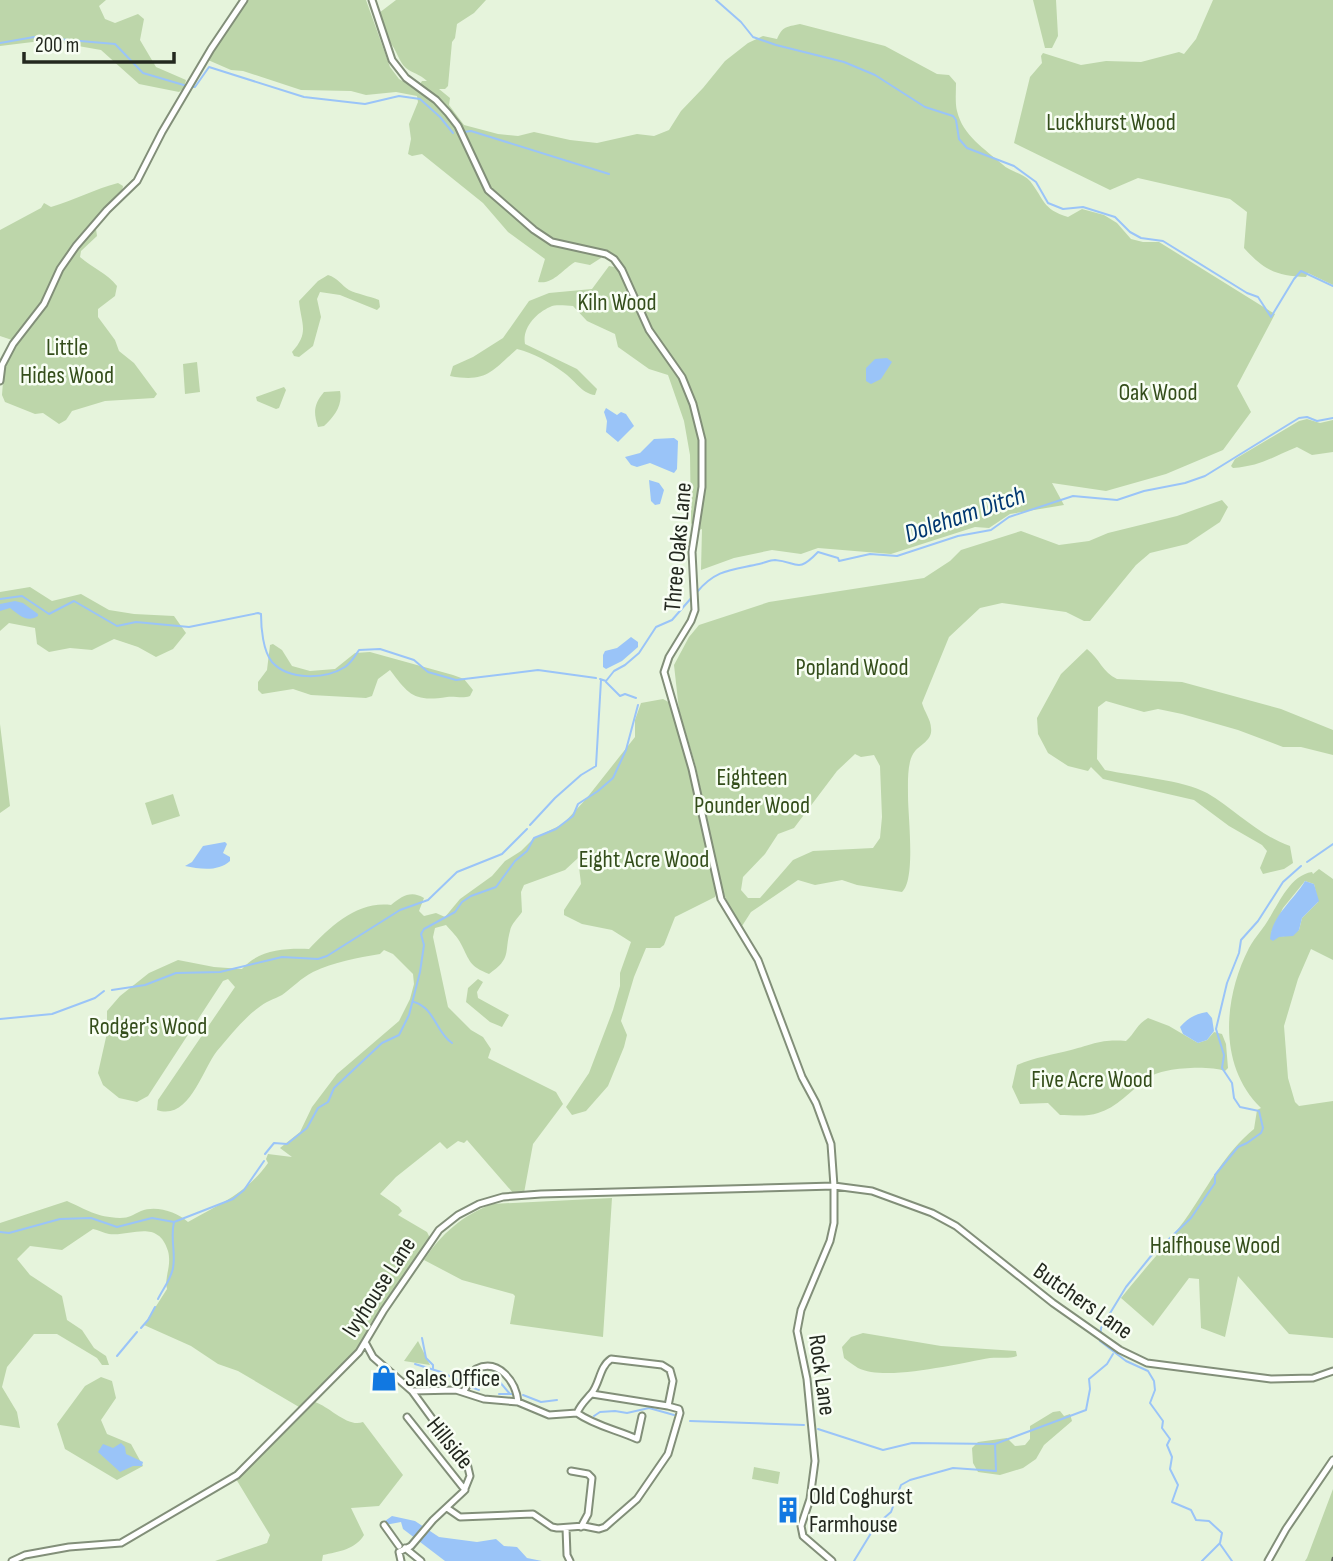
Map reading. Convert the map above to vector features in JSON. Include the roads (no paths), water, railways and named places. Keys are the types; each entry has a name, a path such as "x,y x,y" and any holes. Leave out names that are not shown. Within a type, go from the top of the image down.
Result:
{"street":[{"path":"0,381 2,365 13,344 44,304 60,269 107,210 137,181 192,81 244,0"},
{"name":"Three Oaks Lane","path":"372,0 392,60 406,78 449,113 488,190 552,242 606,254 614,259 622,270 649,330 682,377 693,404 702,440 702,487 692,552 695,597 691,621 668,657 664,672 692,769 721,899 758,960 802,1077 825,1127 831,1144 834,1186"},
{"name":"Butchers Lane","path":"834,1186 872,1191 932,1213 956,1226 1026,1283 1120,1350 1147,1363 1271,1379 1312,1378 1333,1371"},
{"name":"Ivyhouse Lane","path":"12,1561 34,1553 87,1544 123,1542 237,1475 366,1344 384,1310 435,1235 458,1215 484,1201 509,1196 572,1193 834,1186"},
{"name":"Rock Lane","path":"832,1561 803,1536 801,1526 810,1499 816,1461 807,1379 797,1331 801,1310 830,1241 834,1223 834,1186"},
{"path":"366,1344 373,1357 412,1391 467,1461 470,1475 465,1490 411,1545 402,1547"},
{"path":"359,1352 373,1357"},
{"path":"577,1413 582,1403 592,1394 606,1363 611,1359 662,1365 670,1370 673,1381 668,1406"},
{"path":"464,1391 475,1369 482,1366 492,1368 500,1370 510,1378 517,1391 518,1402"},
{"path":"412,1391 464,1391 484,1399 518,1402 550,1415 577,1413 608,1430 628,1434 637,1439 642,1416"},
{"path":"447,1508 460,1517 533,1514 552,1527 601,1529 637,1499 668,1454 679,1421 679,1409 592,1394"},
{"name":"Hillside","path":"407,1417 465,1490"},
{"path":"1268,1561 1286,1529 1333,1460"},
{"path":"571,1471 588,1474 592,1479 588,1514 581,1527"},
{"path":"384,1525 402,1547 422,1561"},
{"path":"566,1528 567,1555 570,1561"},
{"path":"400,1558 402,1547"}],"water":[{"path":"887,358 892,362 881,379 871,384 866,381 866,368 875,359"},
{"path":"606,408 617,415 621,412 626,414 634,426 618,442 606,432"},
{"path":"674,438 678,441 677,469 674,473 650,463 637,467 631,465 625,457 640,453 654,439"},
{"path":"649,480 659,483 664,490 660,504 655,505 651,501"},
{"path":"15,601 23,603 38,616 27,618 10,608 0,611 0,604"},
{"path":"631,637 638,642 638,647 622,661 606,669 603,667 605,651 617,648"},
{"path":"225,842 227,844 223,853 230,857 230,861 220,867 209,869 185,866 192,862 203,846"},
{"path":"1305,881 1314,884 1319,901 1302,918 1299,930 1293,936 1279,937 1273,941 1270,939 1275,922"},
{"path":"1207,1012 1212,1018 1214,1031 1207,1040 1198,1043 1183,1034 1180,1027 1186,1021"},
{"path":"121,1443 126,1454 143,1462 142,1466 133,1466 120,1472 98,1452 103,1444 113,1448"},
{"path":"392,1516 415,1521 439,1537 477,1542 496,1539 504,1546 517,1547 527,1558 542,1561 445,1561 403,1529 401,1522 385,1525 385,1521"}],"waterway":[{"path":"716,0 741,22 753,37 844,62 875,75 925,107 953,116 959,139 967,148 1014,166 1036,182 1048,203 1063,209 1083,207 1115,217 1130,232 1141,238 1163,241 1247,293 1258,297 1271,317 1301,271 1333,286"},
{"path":"0,43 34,37 115,44 143,73 187,86"},
{"path":"193,87 209,67 304,97 365,104 399,96 420,99 453,133"},
{"path":"464,132 471,131 609,174"},
{"name":"Doleham Ditch","path":"697,592 718,575 771,560 801,565 818,552 838,558 839,561 870,554 897,556 958,536 991,530 1009,517 1073,496 1117,500 1144,491 1185,483 1205,476 1299,418 1307,417 1317,421 1333,418"},
{"path":"0,599 22,596 49,614 74,601 117,626 136,622 189,627 258,613 261,614 266,652 272,662 279,668 298,675 328,674 347,665 359,650 380,649 414,660 428,672 456,680 538,670 596,678"},
{"name":"Doleham Ditch","path":"600,679 606,681 614,671 639,653 656,627 672,620 693,596"},
{"path":"530,825 555,798 581,775 596,766 601,680"},
{"path":"606,682 620,696 625,694 636,698"},
{"path":"265,1154 274,1143 287,1144 307,1128 318,1108 328,1102 334,1088 382,1043 399,1035 409,1015 420,972 424,945 421,934 424,929 455,912 462,902 471,896 496,887 515,861 527,851 534,838 556,829 573,816 578,804 613,778 626,750 638,705"},
{"path":"112,990 145,985 176,973 220,972 282,957 318,959 327,956 400,910 428,900 457,872 502,854 527,829"},
{"path":"1307,862 1333,844"},
{"path":"1202,1561 1220,1543 1222,1533 1209,1521 1196,1520 1191,1510 1172,1502 1178,1485 1170,1469 1172,1457 1167,1445 1170,1439 1162,1428 1163,1421 1150,1403 1155,1390 1154,1381 1148,1371 1126,1361 1100,1341 1101,1328 1126,1287 1151,1256 1191,1218 1215,1183 1215,1175 1238,1147 1261,1133 1263,1128 1259,1111 1240,1107 1234,1098 1232,1083 1222,1068 1224,1055 1216,1029 1241,940 1258,921 1283,882 1301,866"},
{"path":"0,1019 52,1014 95,998 104,991"},
{"path":"414,1002 427,1010 452,1043"},
{"path":"0,1232 9,1233 60,1219 91,1218 117,1227 152,1218 174,1222 233,1199 244,1190 264,1161"},
{"path":"158,1299 173,1268 174,1222"},
{"path":"141,1328 155,1307"},
{"path":"117,1356 137,1332"},
{"path":"422,1338 426,1358 433,1365 433,1369"},
{"path":"818,1429 883,1450 912,1443 995,1444 1086,1410 1089,1379 1107,1364 1113,1354"},
{"path":"415,1364 462,1382"},
{"path":"486,1374 499,1381 510,1394"},
{"path":"471,1387 479,1390"},
{"path":"499,1394 512,1394"},
{"path":"523,1395 541,1402 557,1400"},
{"path":"594,1416 600,1412 627,1413 649,1408 674,1415"},
{"path":"690,1421 804,1425"},
{"path":"854,1561 876,1525 891,1512 901,1485 953,1468 996,1471 995,1444"},
{"path":"1220,1544 1232,1561"}],"railway":[{"path":"1332,1561 1333,1557"}],"place":[{"name":"Sales Office","path":"384,1378"},
{"name":"Old Coghurst Farmhouse","path":"788,1510"}],"park label":[{"name":"Luckhurst Wood","path":"1111,122"},
{"name":"Kiln Wood","path":"617,302"},
{"name":"Little Hides Wood","path":"67,361"},
{"name":"Oak Wood","path":"1158,392"},
{"name":"Popland Wood","path":"852,667"},
{"name":"Eighteen Pounder Wood","path":"752,791"},
{"name":"Eight Acre Wood","path":"644,859"},
{"name":"Rodger's Wood","path":"148,1026"},
{"name":"Five Acre Wood","path":"1092,1079"},
{"name":"Halfhouse Wood","path":"1215,1245"}]}
